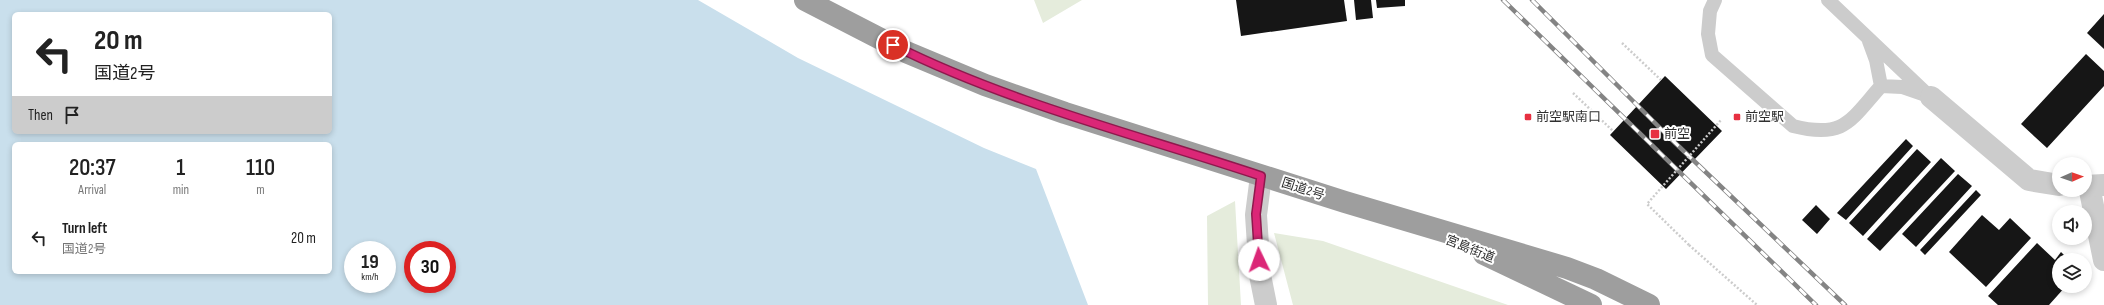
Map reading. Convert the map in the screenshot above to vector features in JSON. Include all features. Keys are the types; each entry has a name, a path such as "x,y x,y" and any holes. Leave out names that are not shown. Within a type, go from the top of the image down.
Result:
{"highway":[{"name":"国道2号","path":"805,0 906,52 985,85 1065,113 1261,176 1567,268 1596,279 1649,305"},
{"name":"宮島街道","path":"1344,202 1420,228 1494,258 1591,305"}],"street":[{"path":"1931,97 2029,180 2052,184"},
{"path":"1261,176 1256,214 1260,275 1266,305"},
{"path":"2093,186 2104,260"}],"lane":[{"path":"1715,0 1710,11 1708,34 1712,55 1793,126 1810,130 1829,130 1847,124 1881,86"},
{"path":"1828,0 1931,97"},
{"path":"1867,37 1876,60 1881,86"},
{"path":"1881,86 1902,87 1931,97"}],"path":[{"path":"1622,43 1661,80"},
{"path":"1573,93 1613,131"},
{"path":"1721,120 1647,204 1689,245 1757,305"}],"green space":[{"path":"1034,0 1082,0 1043,23"},
{"path":"1235,201 1241,305 1208,305 1207,216"},
{"path":"1274,233 1323,241 1508,305 1293,305"}],"water":[{"path":"0,0 698,0 798,58 984,148 1036,169 1088,305 0,305"}],"building":[{"path":"1236,0 1344,0 1347,21 1241,36"},
{"path":"1354,0 1371,0 1373,18 1356,20"},
{"path":"1376,0 1405,0 1405,6 1377,8"},
{"path":"2104,14 2104,49 2087,33"},
{"path":"2086,54 2104,71 2104,86 2047,148 2021,124"},
{"name":"前空","path":"1665,76 1722,131 1666,189 1610,135"},
{"path":"1906,139 1913,146 1846,220 1837,213"},
{"path":"1917,149 1931,162 1863,236 1849,223"},
{"path":"1941,158 1955,171 1880,251 1867,239"},
{"path":"1958,174 1972,186 1916,247 1902,234"},
{"path":"1976,190 1981,195 1925,255 1920,250"},
{"path":"1816,205 1830,219 1817,234 1802,220"},
{"path":"1982,215 1999,230 2010,218 2031,238 1986,287 1949,252"},
{"path":"2037,243 2052,257 2052,293 2060,293 2049,305 1998,305 1988,296"}],"railway":[{"path":"1503,0 1816,305"},
{"path":"1532,0 1670,138 1845,305"}],"place":[{"name":"前空駅南口","path":"1528,117"},
{"name":"前空駅","path":"1737,117"},
{"name":"前空","path":"1655,134"}],"route":[{"path":"893,45 906,52 985,85 1065,113 1261,176 1256,214 1259,260"}]}
